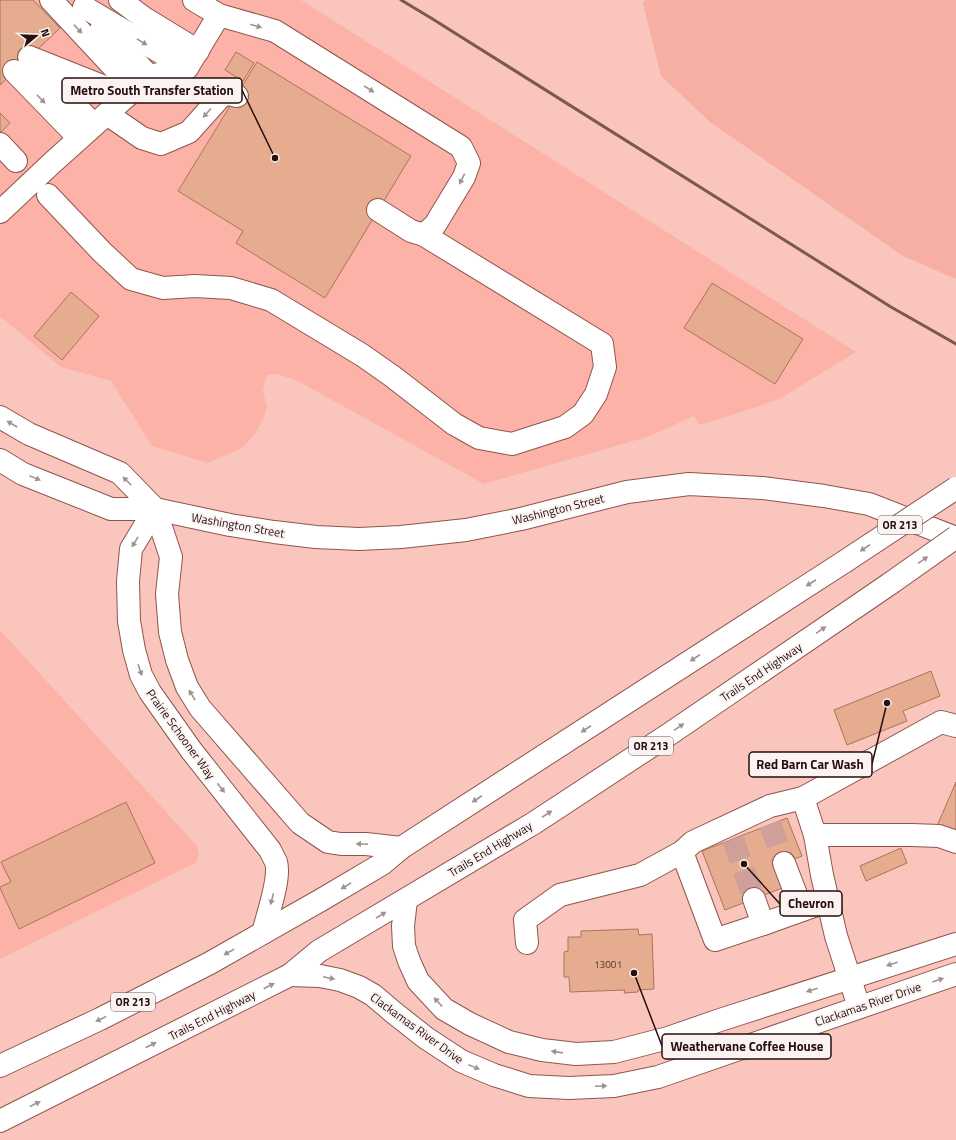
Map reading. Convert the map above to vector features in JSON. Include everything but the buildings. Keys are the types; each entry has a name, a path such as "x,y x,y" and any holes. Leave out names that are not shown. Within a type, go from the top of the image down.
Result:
{"main road":[{"path":"52,0 137,87"},
{"path":"120,0 144,18 197,52"},
{"path":"138,0 152,6 197,52"},
{"path":"194,0 219,15 275,31 461,147 469,163 464,177 435,225 424,235"},
{"path":"81,4 137,87"},
{"path":"81,4 197,52"},
{"path":"0,212 137,87 197,52 219,15"},
{"path":"137,87 22,64 93,126 161,144 189,132 224,93 236,96"},
{"path":"0,144 16,161"},
{"path":"48,195 131,280 163,288 195,286 231,288 271,300 362,355 392,376 454,424 480,438 512,444 565,428 583,414 596,394 605,367 602,344 424,235 411,231 378,210"},
{"path":"0,417 29,434 120,473 155,509 171,557 167,594 170,632 176,660 187,687 200,708 300,823 328,842 401,848"},
{"name":"Washington Street","path":"0,460 23,474 111,509 155,509 230,525 316,537 359,539 401,537 466,530 521,519 627,492 689,484 762,488 824,496 869,504 956,537"},
{"name":"OR 213","path":"0,1066 100,1019 210,963 382,864 401,848 956,488"},
{"name":"Prairie Schooner Way","path":"155,509 131,548 128,581 129,621 134,650 141,675 163,712 270,850 276,863 276,884 263,933"},
{"name":"Trails End Highway","path":"0,1121 290,975 319,951 534,823 671,733 956,537"},
{"path":"527,943 525,920 560,895 640,875 682,852 693,842 730,832 767,817 770,806 803,798 940,722 956,726"},
{"path":"803,798 815,835 836,936 859,1008"},
{"path":"815,835 939,836 956,842"},
{"path":"682,852 715,940 828,901"},
{"path":"784,863 802,910"},
{"path":"754,899 763,924"},
{"path":"406,900 403,926 404,946 409,961 418,981 444,1009 509,1042 542,1050 576,1054 614,1052 668,1038 956,944"},
{"name":"Clackamas River Drive","path":"290,975 320,976 340,980 359,987 373,995 392,1012 426,1038 461,1061 494,1075 529,1086 569,1088 614,1086 658,1077 956,974"}],"shaded area":[{"path":"0,0 301,0 856,352 781,398 760,406 700,425 694,416 650,436 484,484 298,381 277,374 268,375 265,380 263,391 267,407 263,419 254,435 242,448 208,463 152,446 111,381 61,367 0,316"},
{"path":"645,0 956,0 956,279 903,256 710,122 661,76 643,3"},
{"path":"0,630 197,846 199,855 195,863 0,959"}],"tunnel":[{"path":"770,824 784,863"},
{"path":"733,839 754,899"}],"railway":[{"path":"401,0 891,307 956,344"}],"place":[{"name":"Metro South Transfer Station","path":"275,158"},
{"name":"Red Barn Car Wash","path":"887,703"},
{"name":"Chevron","path":"744,864"},
{"name":"Weathervane Coffee House","path":"634,973"}]}
